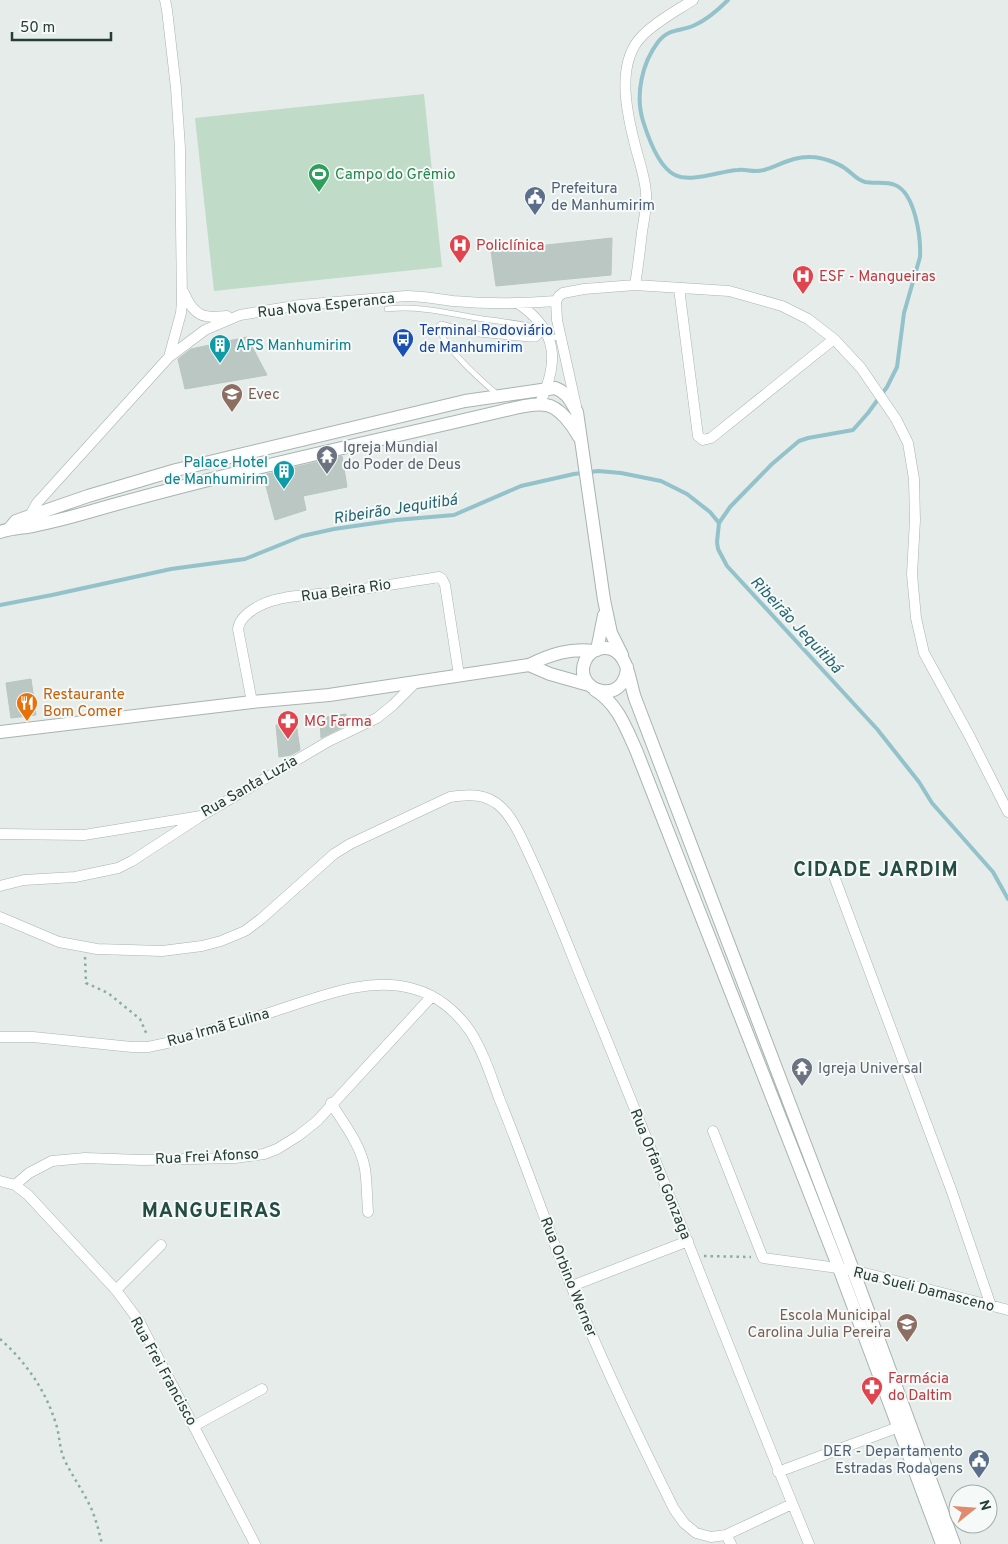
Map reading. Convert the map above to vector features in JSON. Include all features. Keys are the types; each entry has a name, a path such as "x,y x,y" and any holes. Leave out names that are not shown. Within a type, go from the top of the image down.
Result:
{"street":[{"path":"635,285 646,192 629,121 626,91 627,67 636,43 643,34 693,0"},
{"path":"167,3 180,148 182,288 181,313 168,356"},
{"path":"942,1544 853,1270 612,633 604,600 577,412 556,320 556,302 559,296 569,291 635,285 729,291 782,306 808,319 834,339 861,368 896,419 908,443 913,471 915,520 912,574 916,618 924,653 1008,812"},
{"path":"182,288 188,302 201,315 214,318 240,315"},
{"path":"679,288 698,436 703,440 711,438 834,339"},
{"name":"Rua Nova Esperanca","path":"31,521 37,503 168,356 205,330 240,315 300,305 406,296 420,296 450,301 518,304 556,302"},
{"path":"518,304 531,313 545,330 545,335 552,348 552,367 547,388 539,405"},
{"path":"5,530 31,521 88,496 176,470 440,406 555,388 564,393 577,412"},
{"path":"31,521 92,510 181,486 308,456 502,411 539,405 551,407 561,414 572,426 582,447"},
{"path":"440,406 445,424"},
{"path":"370,424 374,441"},
{"path":"304,440 308,456"},
{"path":"176,470 181,486"},
{"path":"88,496 92,510"},
{"name":"Rua Beira Rio","path":"252,702 238,629 239,624 246,615 255,608 279,599 338,593 438,577 442,579 445,585 459,675"},
{"path":"604,600 604,621 596,650 588,656 584,663 583,671 585,678 592,688 603,695 617,712 636,750 839,1268 954,1544"},
{"path":"0,732 252,702 329,695 529,665 544,657 580,649 596,650 609,648 616,651 624,662 626,675 618,688 603,692 529,665"},
{"name":"Rua Santa Luzia","path":"0,834 84,835 201,816 329,741 377,718 417,681"},
{"name":"Rua Orfano Gonzaga","path":"85,947 97,950 162,952 221,941 245,931 321,864 350,844 450,797 476,794 503,808 520,834 540,876 640,1118 778,1472 809,1544"},
{"path":"0,886 24,880 75,877 118,868 132,861 201,816"},
{"path":"831,868 949,1183 992,1306"},
{"path":"0,917 59,942 85,947"},
{"name":"Rua Irmã Eulina","path":"0,1037 34,1037 132,1047 151,1046 167,1043 349,989 390,984 415,989 432,996"},
{"name":"Rua Frei Afonso","path":"15,1185 29,1173 52,1161 85,1158 142,1160 234,1158 264,1154 277,1149 317,1121 432,996"},
{"name":"Rua Orbino Werner","path":"432,996 451,1009 463,1021 472,1034 482,1055 521,1152 559,1255 618,1395 674,1509 684,1523 696,1533 728,1539"},
{"path":"331,1104 356,1142 361,1155 365,1169 368,1212"},
{"path":"713,1131 763,1258"},
{"name":"Rua Frei Francisco","path":"0,1182 15,1185 28,1195 116,1290 140,1321 255,1544"},
{"path":"572,1286 688,1241"},
{"path":"116,1290 161,1245"},
{"name":"Rua Sueli Damasceno","path":"763,1258 853,1270 1008,1310"},
{"path":"194,1426 262,1389"},
{"path":"778,1472 904,1425"},
{"path":"728,1539 792,1504"}],"lane":[{"path":"387,309 408,308 442,311 531,327 545,335 561,338"},
{"path":"499,396 466,367 442,337 439,326 441,324 448,325 478,334 530,339 536,339 545,335"}],"path":[{"path":"85,947 86,983 108,993 140,1019 151,1046"},
{"path":"693,1255 763,1258"},
{"path":"0,1339 26,1366 42,1389 52,1412 64,1460 91,1508 102,1544"}],"green space":[{"name":"Campo do Grêmio","path":"424,94 442,267 214,291 195,118"}],"building":[{"path":"612,238 611,275 496,286 491,251"},
{"name":"APS Manhumirim","path":"247,337 267,375 185,389 178,359 191,349"},
{"path":"342,456 347,487 303,496 306,510 275,520 263,475"},
{"path":"31,679 36,715 11,718 6,683"},
{"path":"346,714 347,725 321,738 320,718"},
{"name":"MG Farma","path":"296,723 300,750 291,755 279,757 276,725"}],"waterway":[{"path":"719,523 730,507 772,464 799,441 853,430 868,413 887,387 897,367 904,313 920,257 918,228 912,206 902,190 895,185 862,181 843,167 815,157 793,159 760,171 738,170 689,178 675,175 659,159 643,121 640,101 644,69 652,50 662,37 671,32 700,23 728,0"},
{"name":"Ribeirão Jequitibá","path":"0,605 171,569 245,559 302,536 334,529 396,520 454,515 521,486 574,474 598,471 621,473 661,481 687,494 710,512 719,523 718,549 727,566 877,729 919,782 932,803 993,872 1008,899"}],"place":[{"name":"Campo do Grêmio","path":"319,193"},
{"name":"Prefeitura de Manhumirim","path":"535,216"},
{"name":"Policlínica","path":"460,264"},
{"name":"ESF - Mangueiras","path":"803,295"},
{"name":"Terminal Rodoviário de Manhumirim","path":"403,358"},
{"name":"APS Manhumirim","path":"220,364"},
{"name":"Evec","path":"232,413"},
{"name":"Igreja Mundial do Poder de Deus","path":"327,475"},
{"name":"Palace Hotel de Manhumirim","path":"284,490"},
{"name":"Restaurante Bom Comer","path":"27,722"},
{"name":"MG Farma","path":"288,740"},
{"name":"Igreja Universal","path":"802,1087"},
{"name":"Escola Municipal Carolina Julia Pereira","path":"907,1343"},
{"name":"Farmácia do Daltim","path":"872,1406"},
{"name":"DER - Departamento Estradas Rodagens","path":"979,1479"}],"district":[{"name":"CIDADE JARDIM","path":"876,869"},
{"name":"MANGUEIRAS","path":"212,1210"}]}
